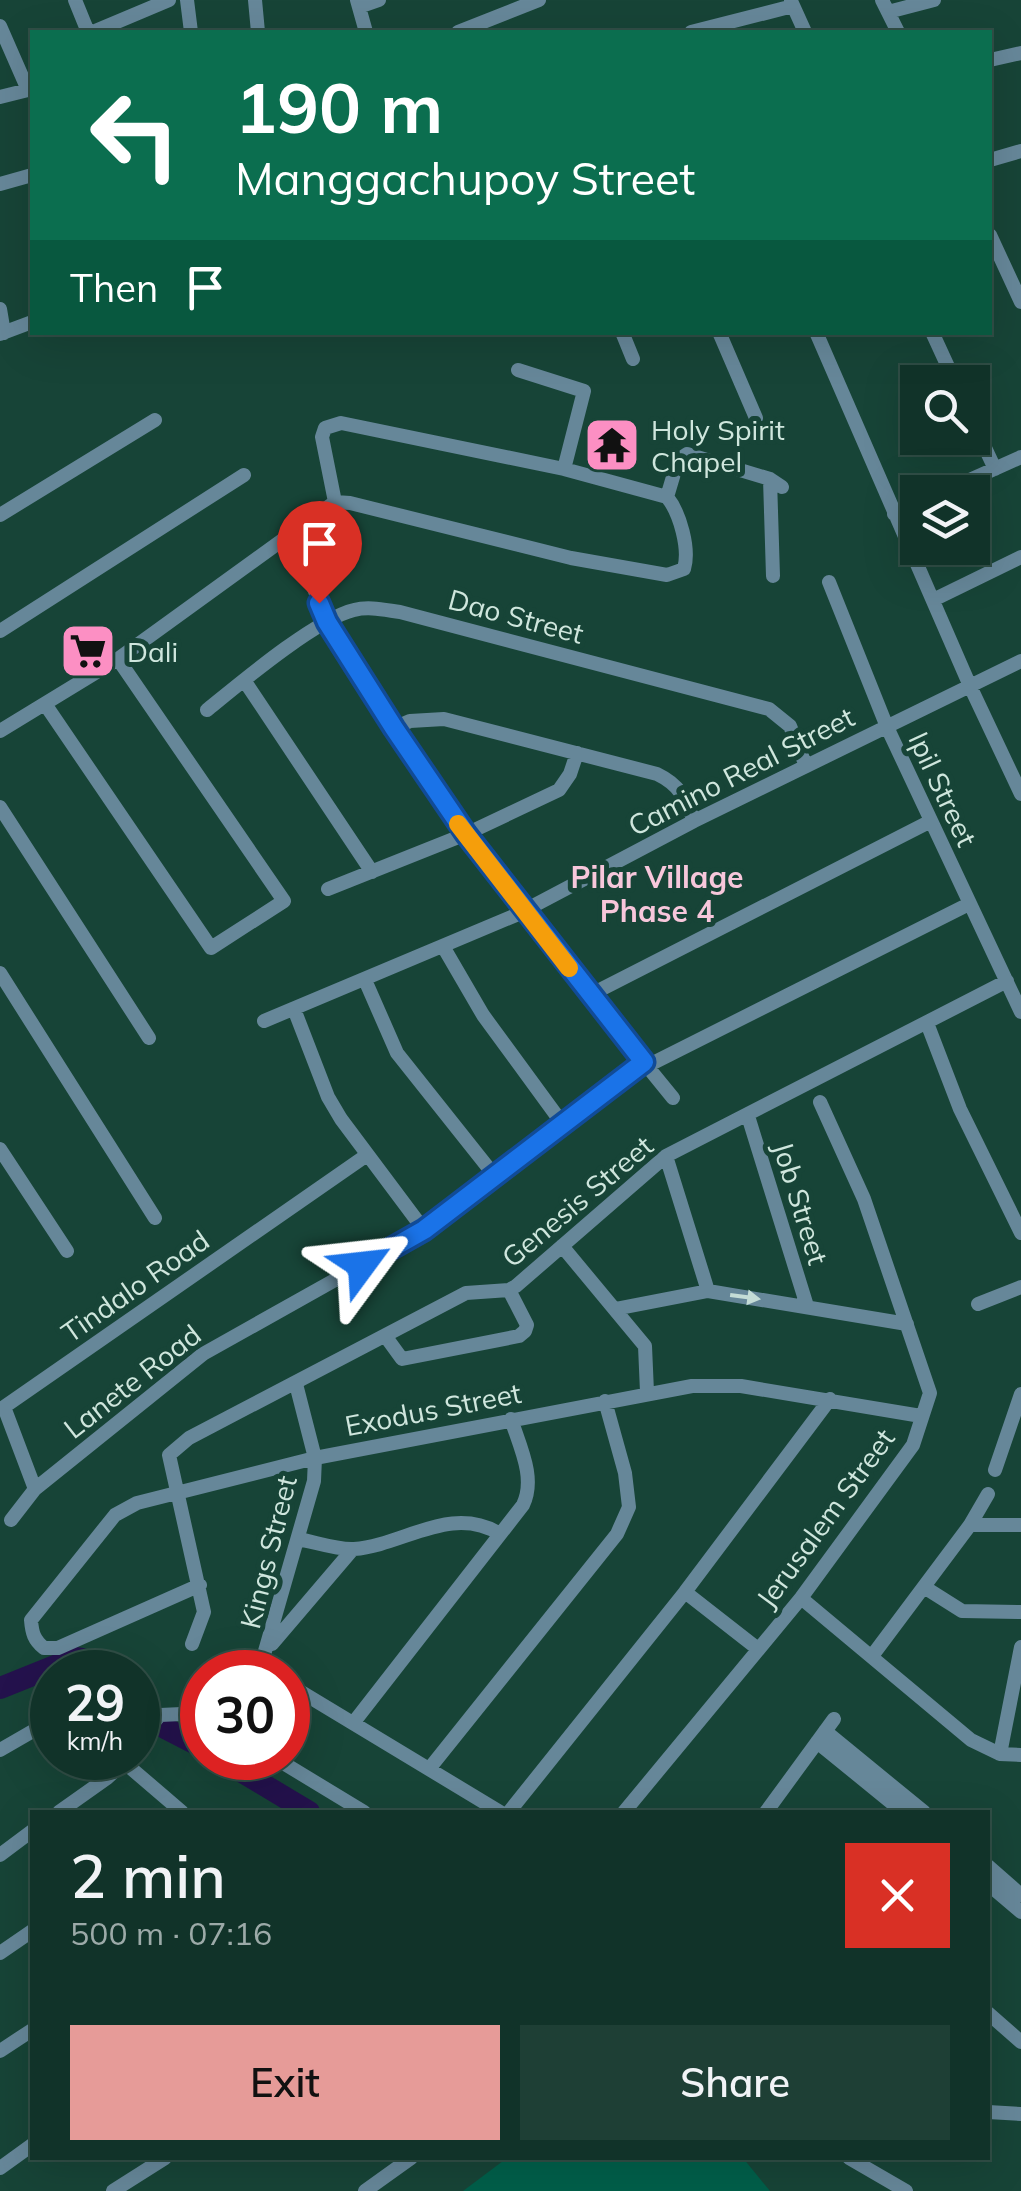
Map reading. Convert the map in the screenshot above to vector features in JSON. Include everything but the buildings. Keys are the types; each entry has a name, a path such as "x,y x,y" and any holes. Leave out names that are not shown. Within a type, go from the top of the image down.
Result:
{"street":[{"path":"76,0 89,30"},
{"path":"120,28 168,0"},
{"path":"187,0 191,30"},
{"path":"257,0 258,30"},
{"path":"365,30 358,4 379,0"},
{"path":"461,30 501,7 538,0"},
{"path":"897,30 885,6 934,0"},
{"path":"698,30 792,3 804,30"},
{"path":"0,26 30,90 0,97"},
{"path":"992,60 1021,53"},
{"path":"992,159 1021,151"},
{"path":"0,184 30,176"},
{"path":"992,239 1021,302"},
{"path":"0,309 2,333 30,323"},
{"path":"623,335 633,359"},
{"path":"721,335 756,418"},
{"path":"817,335 1021,794"},
{"path":"933,335 947,365"},
{"path":"518,370 584,391 564,470"},
{"path":"0,515 155,420"},
{"path":"335,502 322,438 325,428 332,424 564,470 667,497"},
{"path":"0,731 118,658 335,502 571,558 667,575 678,573 686,562 678,518 667,497 678,460 687,454 776,483 773,576"},
{"path":"988,455 995,469"},
{"path":"981,475 1021,457"},
{"path":"0,631 244,475"},
{"path":"894,514 900,512"},
{"path":"933,600 1021,557"},
{"name":"Ipil Street","path":"829,582 887,727 1021,1012"},
{"path":"312,584 327,622 466,834 673,1098"},
{"name":"Dao Street","path":"207,710 327,622 354,610 400,612 770,709 790,726 806,766"},
{"path":"46,704 211,948 284,901 118,658"},
{"name":"Camino Real Street","path":"264,1021 525,911 694,821 1021,662"},
{"path":"244,680 372,872"},
{"path":"394,728 410,721 444,719 657,774 684,793 694,821"},
{"path":"328,889 466,834 560,790 577,753"},
{"path":"0,807 150,1038"},
{"path":"590,994 931,820"},
{"name":"Lanete Road","path":"11,1520 35,1489 203,1354 424,1230 645,1064 969,904"},
{"path":"444,948 483,1016 562,1123"},
{"path":"0,973 154,1218"},
{"path":"365,980 397,1052 494,1176"},
{"name":"Genesis Street","path":"177,1494 169,1455 189,1438 466,1294 509,1290 666,1156 1007,981"},
{"path":"294,1009 328,1097 424,1230"},
{"path":"927,1022 960,1108 1021,1233"},
{"name":"Jerusalem Street","path":"626,1810 801,1598 912,1444 930,1393 864,1199 820,1102"},
{"name":"Job Street","path":"748,1116 807,1306"},
{"path":"0,1149 67,1251"},
{"name":"Tindalo Road","path":"35,1489 4,1407 367,1154"},
{"path":"666,1156 708,1291"},
{"path":"562,1246 645,1346 647,1392"},
{"path":"978,1304 1021,1287"},
{"path":"386,1337 402,1359 510,1338 525,1331 526,1325 509,1290"},
{"path":"615,1309 708,1291 907,1324"},
{"name":"Kings Street","path":"268,1648 314,1481 315,1458 296,1384"},
{"name":"Exodus Street","path":"200,1585 58,1648 44,1648 36,1641 31,1620 115,1516 138,1503 315,1458 692,1386 741,1386 922,1416"},
{"path":"996,1470 1014,1430 1021,1394"},
{"path":"511,1810 684,1592 830,1399"},
{"path":"429,1769 617,1534 629,1507 604,1400"},
{"path":"354,1722 523,1505 530,1491 512,1419"},
{"path":"177,1494 204,1612 192,1644"},
{"path":"872,1656 970,1525 988,1494"},
{"path":"298,1540 353,1549 460,1522 486,1525 500,1534"},
{"path":"970,1525 1021,1525"},
{"path":"268,1648 353,1549"},
{"path":"924,1586 962,1611 1021,1612"},
{"path":"684,1592 758,1650"},
{"path":"801,1598 971,1740 1000,1754 1021,1755"},
{"path":"1000,1754 1021,1646"},
{"path":"310,1697 497,1810"},
{"path":"767,1810 825,1731"},
{"path":"825,1731 902,1810"},
{"path":"825,1731 922,1810"},
{"path":"0,1750 30,1733"},
{"path":"310,1779 361,1810"},
{"path":"61,1810 99,1780"},
{"path":"148,1780 180,1810"},
{"path":"0,1855 30,1833"},
{"path":"990,1868 1021,1895"},
{"path":"990,1886 1021,1912"},
{"path":"0,1953 30,1932"},
{"path":"990,2015 1021,2042"},
{"path":"0,2051 30,2031"},
{"path":"990,2112 1021,2114"},
{"path":"0,2168 30,2146"},
{"path":"113,2191 161,2160"},
{"path":"364,2191 408,2160"},
{"path":"852,2160 906,2191"}],"green space":[{"path":"504,2160 745,2160 770,2191 463,2191"}],"waterway":[{"path":"0,1688 30,1676"},
{"path":"165,1728 180,1736"},
{"path":"256,1780 306,1810"}],"slow traffic":[{"path":"458,824 569,968"}],"place":[{"name":"Holy Spirit Chapel","path":"612,445"},
{"name":"Dali","path":"88,651"}],"district":[{"name":"Pilar Village Phase 4","path":"657,894"}],"route":[{"path":"319,603 394,728 466,834 644,1062 424,1230 362,1265"}]}
